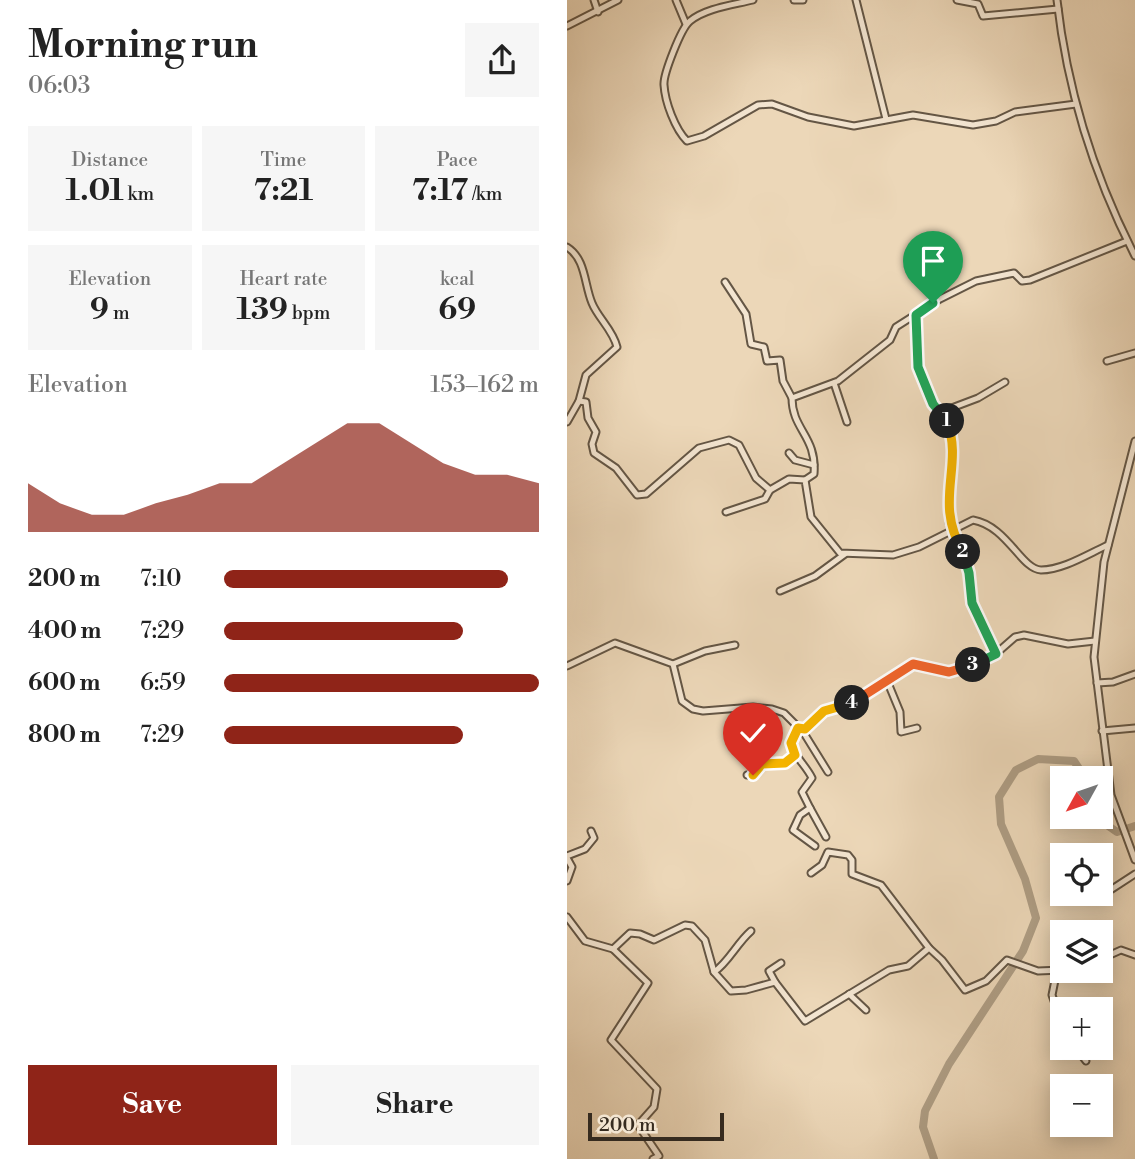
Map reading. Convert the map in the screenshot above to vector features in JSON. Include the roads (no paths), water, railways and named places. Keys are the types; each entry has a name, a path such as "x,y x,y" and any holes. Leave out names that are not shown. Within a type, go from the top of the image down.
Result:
{"street":[{"path":"594,0 598,12"},
{"path":"567,26 618,0"},
{"path":"675,0 686,24"},
{"path":"753,0 702,13 686,24 677,38 663,85 676,123 687,141 699,138 758,105 768,103 845,125 931,116 973,125 996,121 1015,112 1076,104"},
{"path":"794,0 803,0"},
{"path":"856,0 886,119"},
{"path":"957,0 978,4 983,16 1058,9"},
{"path":"1057,0 1065,61 1076,104 1100,176 1135,256"},
{"path":"792,398 834,383 890,340 894,329 976,281 1014,273 1022,281 1030,280 1127,241"},
{"path":"567,247 574,253 585,273 592,303 617,344 614,352 586,375 579,401 567,422"},
{"path":"726,282 727,289 746,314 751,344 764,347 768,362 780,361 783,382 792,398 794,415 813,447 814,465 813,475 805,480 792,478 769,490 765,499 726,512"},
{"path":"916,315 918,367 933,404 941,412 950,429 953,446 947,505 951,530 967,563 972,603 996,654"},
{"path":"1107,361 1135,353"},
{"path":"941,412 978,398 1005,382"},
{"path":"834,383 847,422"},
{"path":"579,401 586,402 588,418 596,432 592,444 594,453 616,468 637,495 646,494 705,444 729,440 739,445 756,478 769,490"},
{"path":"1135,442 1108,545 1095,640 1097,683 1111,795 1135,860"},
{"path":"789,453 795,460 814,465"},
{"path":"805,480 811,517 834,549 845,554 893,555 919,547 970,521 981,522 1010,540 1027,564 1041,570 1067,563 1108,545"},
{"path":"781,591 815,576 845,554"},
{"path":"826,837 802,792 812,777 795,755 791,743 800,729 824,711 848,705 916,664 949,672 986,660 1014,637 1024,635 1068,644 1095,640"},
{"path":"567,666 615,643 673,664 705,651 735,646"},
{"path":"673,664 682,701 693,709 753,707 784,713 800,729 828,772"},
{"path":"1097,683 1113,682 1135,674"},
{"path":"888,683 900,712 901,732 917,728"},
{"path":"1103,731 1135,728"},
{"path":"753,751 762,764"},
{"path":"747,775 753,775 762,764 785,763 795,755"},
{"path":"810,808 800,816 793,830 815,846"},
{"path":"567,881 572,867 567,857 589,845 594,838 591,831"},
{"path":"811,873 822,864 828,852 848,855 852,860 852,874 876,881 886,890 929,948 965,990 978,986 1006,960 1031,969 1050,970"},
{"path":"1113,888 1135,874"},
{"path":"567,918 585,941 613,949 648,983 611,1040 657,1089 654,1107 638,1125 657,1158"},
{"path":"613,949 630,933 656,940 689,925 703,936 714,972 734,992 775,982"},
{"path":"714,972 751,931"},
{"path":"781,963 768,971 805,1021 875,981 889,970 908,966 929,948"},
{"path":"1113,954 1121,950 1135,955"},
{"path":"849,994 866,1010"}],"waterway":[{"path":"934,1159 923,1127 925,1111 949,1064 1023,951 1036,918 1025,879 1001,824 999,797 1016,770 1038,759 1074,761 1077,766"},
{"path":"1113,829 1117,832 1135,826"}]}
